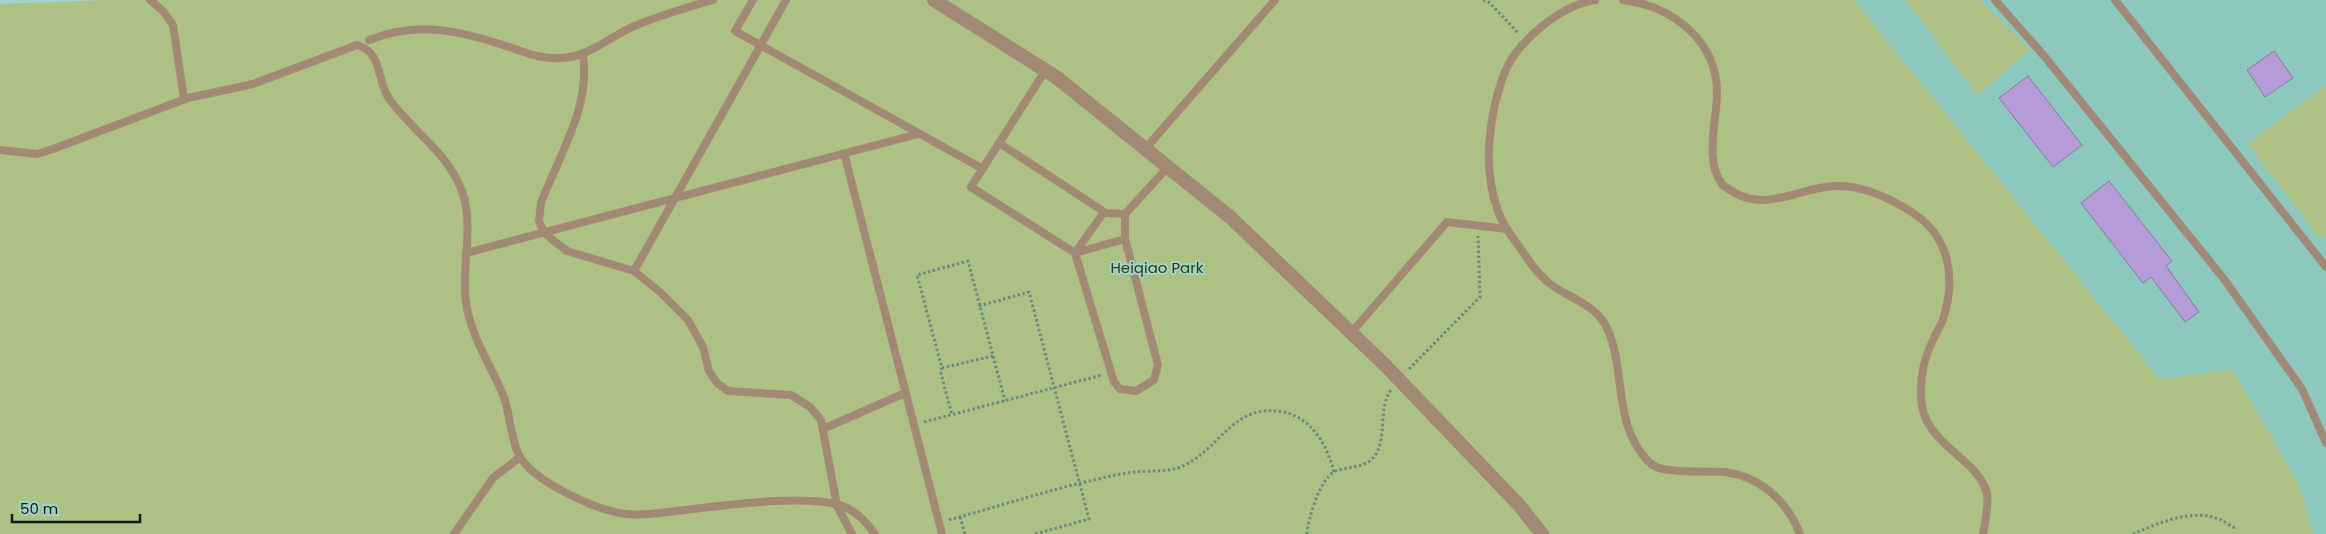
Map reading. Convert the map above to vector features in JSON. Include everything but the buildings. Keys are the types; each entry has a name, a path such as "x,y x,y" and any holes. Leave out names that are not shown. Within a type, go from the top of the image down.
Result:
{"street":[{"path":"934,0 1046,71 1230,216 1386,366 1512,498 1542,534"}],"lane":[{"path":"150,0 163,10 173,25 184,100"},
{"path":"369,40 384,34 426,28 457,31 537,57 561,58 583,55 631,28 673,11 713,0"},
{"path":"634,271 786,0"},
{"path":"1145,149 1275,0"},
{"path":"1595,0 1586,1 1559,15 1525,41 1509,60 1495,102 1491,126 1490,178 1498,212 1530,263 1552,286 1584,302 1608,328 1617,360 1619,395 1627,423 1639,450 1650,463 1665,470 1725,472 1747,478 1766,488 1784,503 1800,534"},
{"path":"1623,0 1643,2 1679,19 1693,33 1706,53 1716,83 1717,108 1712,149 1717,175 1723,186 1750,200 1767,200 1818,188 1853,187 1898,205 1932,228 1944,246 1949,296 1944,318 1924,358 1921,377 1921,400 1928,423 1941,441 1982,480 1987,496 1983,534"},
{"path":"1995,0 2045,57 2224,279 2302,389 2326,443"},
{"path":"2115,0 2326,267"},
{"path":"750,1 735,32 982,169"},
{"path":"0,150 37,154 184,100 253,84 357,45 366,48 378,64 388,98 409,123 433,146 455,176 463,196 466,214 464,284 471,326 502,392 510,417 513,438 520,457 530,469 566,492 596,507 626,514 649,514 798,500 837,506 853,513 866,522 875,534"},
{"path":"583,55 586,74 582,100 541,203 539,221 544,232 567,251 634,271 661,293 688,320 703,348 709,372 717,383 728,391 791,395 810,407 821,420 837,506 852,534"},
{"path":"1046,71 971,187 1075,253 1110,373 1120,389 1136,391 1154,380 1158,365 1125,238 1125,214 1168,167"},
{"path":"466,253 918,134"},
{"path":"999,143 1104,212 1125,214"},
{"path":"844,153 942,534"},
{"path":"1075,253 1104,212"},
{"path":"1351,333 1447,222 1507,229"},
{"path":"1075,253 1125,238"},
{"path":"823,429 906,393"},
{"path":"454,534 493,478 520,457"}],"path":[{"path":"1483,0 1490,3 1525,41"},
{"path":"952,415 940,370 942,368 916,275 968,261 1005,400"},
{"path":"980,306 1029,292 1079,484 1090,519 1035,534"},
{"path":"942,368 993,356"},
{"path":"914,425 1110,373"},
{"path":"939,523 1079,484 1136,472 1162,471 1183,466 1194,459 1245,415 1263,411 1284,412 1303,419 1316,432 1327,452 1334,472"},
{"path":"2133,534 2169,520 2189,516 2215,517 2237,529"},
{"path":"960,517 965,534"}],"shaded area":[{"path":"1854,0 2326,0 2326,534 2313,534 2298,482 2160,380"}],"green space":[{"name":"Heiqiao Park","path":"108,0 1854,0 2160,380 2232,369 2298,482 2313,534 0,534 0,4"},
{"path":"1905,0 1980,0 2030,50 1977,95"},
{"path":"2326,85 2326,234 2320,239 2248,144"}]}
